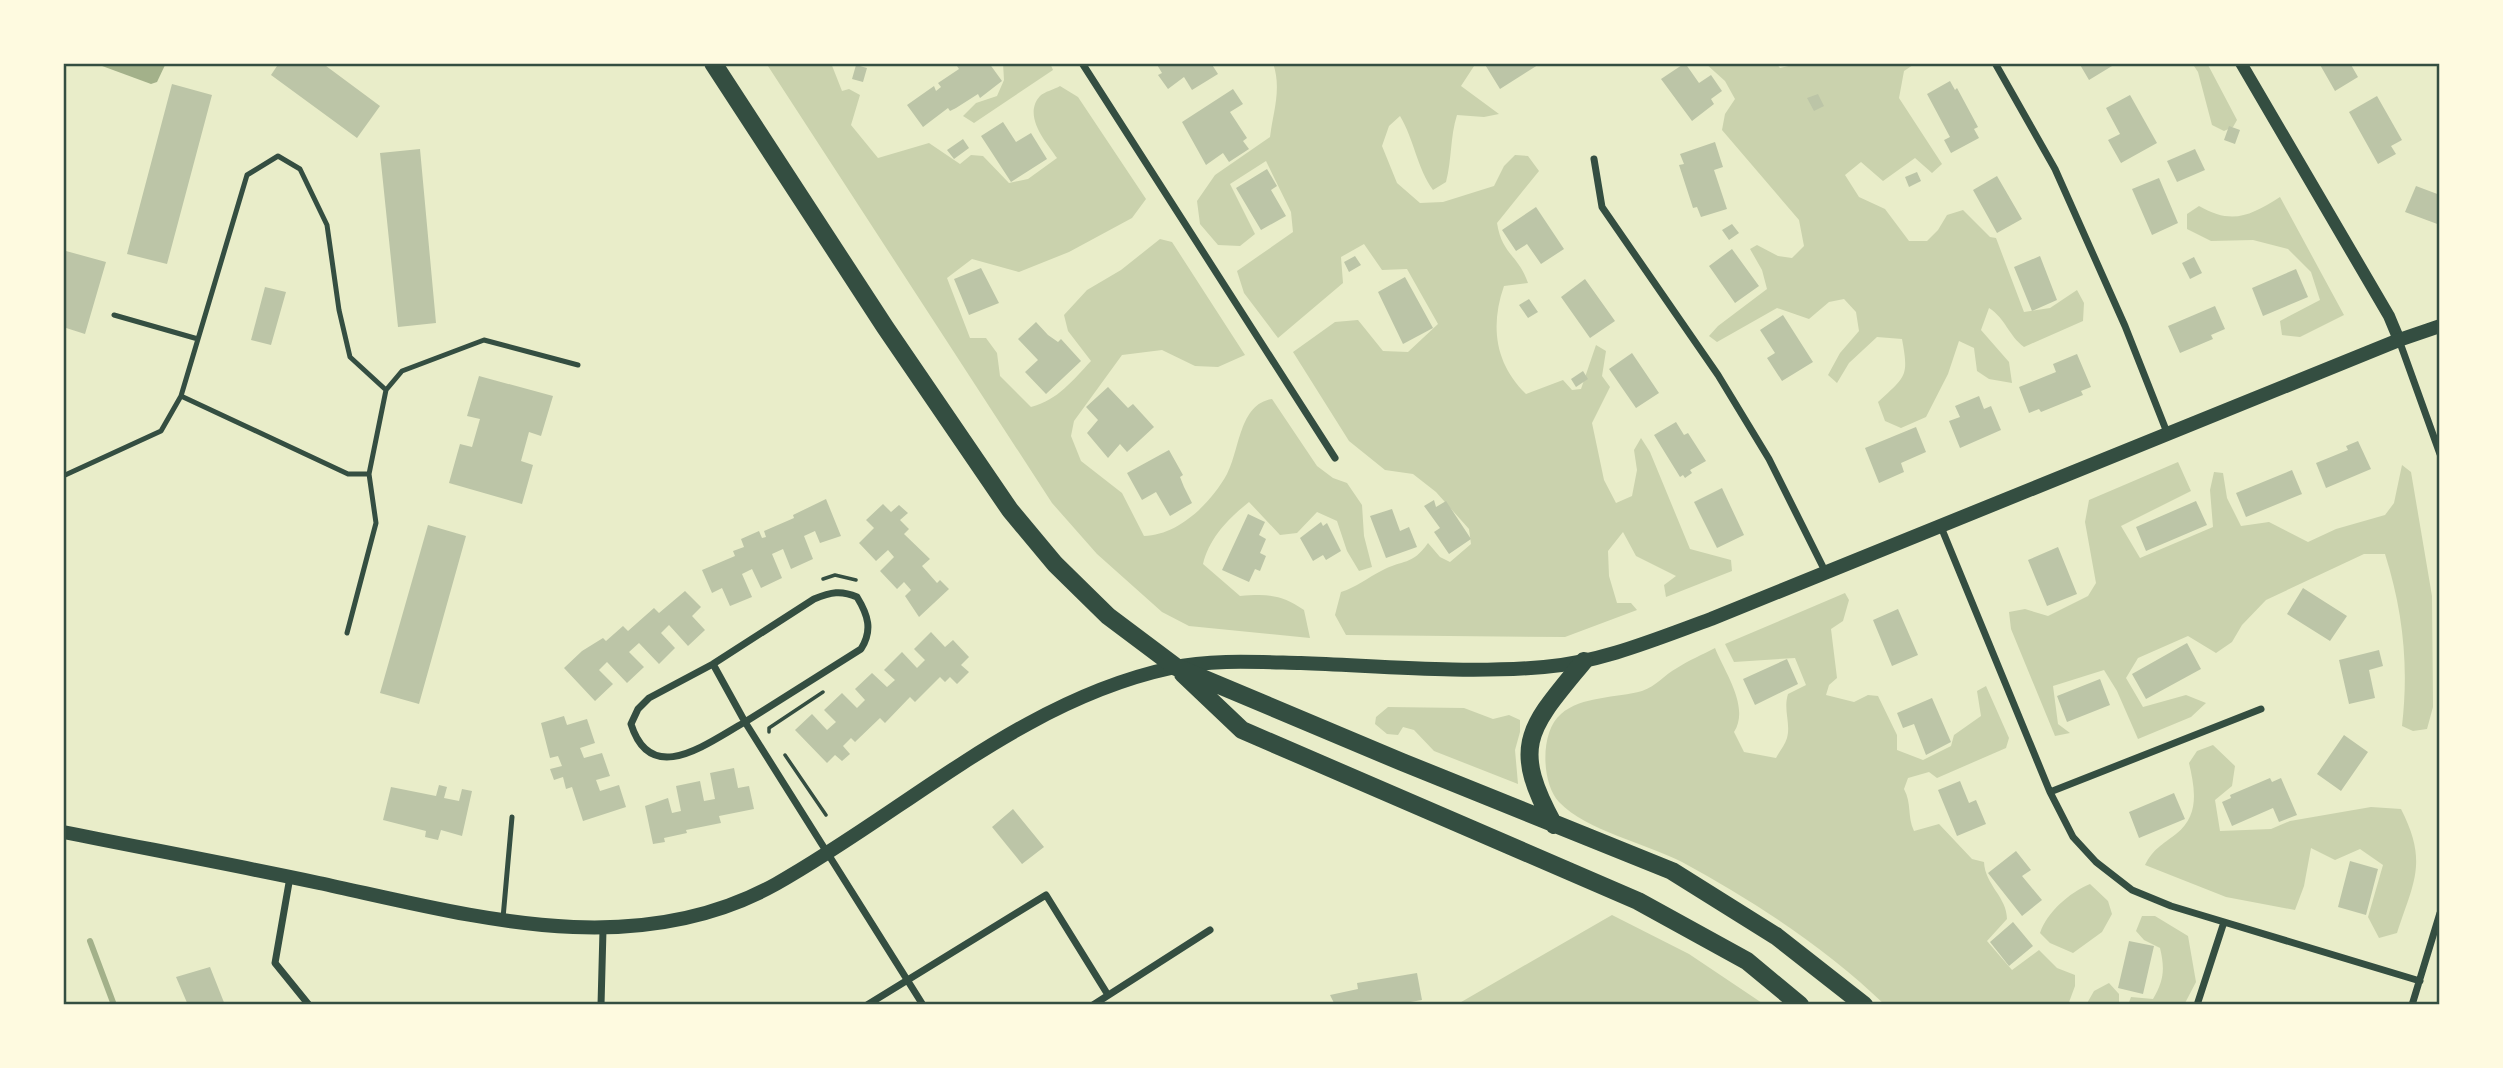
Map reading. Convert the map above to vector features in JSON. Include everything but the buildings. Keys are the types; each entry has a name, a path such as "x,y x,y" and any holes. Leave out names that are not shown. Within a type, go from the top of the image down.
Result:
{"main road":[{"path":"713,63 885,327 1010,510 1055,564 1108,616 1176,667 1242,730 1638,901 1747,961 1800,1005"},
{"path":"63,832 503,921 603,930 682,920 771,887 828,853 991,746 1048,713 1113,684 1176,667 1244,662 1503,669 1584,661 1634,648 2168,436 2399,340 2440,326"},
{"path":"1554,825 1533,785 1529,770 1530,744 1546,707 1584,661"},
{"path":"1176,667 1554,825 1672,871 1776,936 1864,1005"}],"street":[{"path":"1082,63 1335,457"},
{"path":"1995,63 2055,169 2125,326 2168,436"},
{"path":"2241,63 2376,295 2399,340 2440,454"},
{"path":"1594,159 1602,207 1718,375 1763,449 1826,573"},
{"path":"1941,527 2050,792 2073,837 2106,871 2132,890 2171,906 2325,955 2420,981"},
{"path":"831,592 844,592 857,597 865,609 869,637 861,649 745,722 673,757 656,758 645,751 636,738 631,723 638,709 649,698 713,664 814,599 831,592"},
{"path":"713,664 745,722 923,1005"},
{"path":"2050,792 2262,709"},
{"path":"290,877 275,962 309,1005"},
{"path":"867,1005 1045,895 1108,995"},
{"path":"2412,1005 2440,914"},
{"path":"2197,1005 2224,922"},
{"path":"601,1005 603,930"},
{"path":"1093,1005 1210,930"}],"lane":[{"path":"63,477 161,431 181,396 247,175 278,156 300,169 327,225 339,310 350,357 386,390"},
{"path":"114,315 198,339"},
{"path":"348,633 376,523 369,474 386,390 402,372 484,340 578,365"},
{"path":"181,396 348,474 369,474"},
{"path":"503,921 512,817"}],"path":[{"path":"817,582 835,575 852,577 864,587"},
{"path":"754,736 825,690"},
{"path":"769,728 776,743"},
{"path":"783,753 826,815"}],"shaded area":[{"path":"94,63 166,63 157,82 151,84"},
{"path":"766,63 831,63 842,91 849,89 860,95 851,125 878,158 929,143 960,164 971,155 983,156 1009,183 1028,179 1057,158 1042,137 1035,120 1035,104 1040,96 1060,86 1078,97 1146,199 1132,218 1069,252 1019,272 972,259 947,278 970,338 986,338 997,353 1000,376 1031,407 1041,404 1064,388 1091,361 1068,331 1064,315 1087,290 1121,270 1160,239 1172,242 1245,355 1218,367 1195,366 1162,350 1122,355 1074,421 1071,436 1081,461 1122,493 1144,536 1157,534 1193,516 1212,496 1227,474 1242,429 1253,409 1272,399 1317,466 1333,478 1347,483 1362,505 1364,536 1372,567 1359,571 1347,551 1337,521 1317,512 1297,533 1280,535 1249,502 1221,529 1203,564 1240,596 1274,596 1304,610 1310,638 1189,626 1162,612 1097,554 1052,503"},
{"path":"1003,63 1050,63 1053,70 974,123 963,116 976,103 997,96 1004,80"},
{"path":"1273,63 1476,63 1461,86 1499,114 1484,117 1457,115 1446,182 1433,190 1400,116 1389,126 1382,146 1397,183 1420,203 1443,202 1494,186 1504,166 1515,155 1528,156 1539,171 1497,223 1506,248 1520,266 1528,283 1504,286 1500,301 1497,316 1498,344 1508,370 1526,394 1563,380 1572,390 1581,389 1596,345 1606,351 1602,376 1610,387 1592,423 1604,480 1616,503 1632,496 1637,470 1634,450 1641,438 1650,452 1690,549 1731,560 1732,571 1666,597 1664,585 1676,576 1636,556 1623,532 1608,551 1609,576 1617,603 1631,603 1637,610 1565,637 1346,635 1335,615 1341,592 1389,567 1412,559 1428,543 1440,557 1450,562 1471,544 1469,529 1436,492 1413,474 1385,470 1349,441 1293,352 1335,322 1358,320 1383,351 1408,352 1438,324 1407,269 1382,270 1364,244 1341,257 1343,283 1278,338 1244,293 1237,271 1293,232 1291,212 1266,161 1230,184 1255,234 1240,246 1218,245 1200,224 1197,201 1215,175 1270,137 1277,91"},
{"path":"1705,63 1776,63 1780,68 1801,63 1916,63 1904,71 1899,98 1942,164 1932,173 1915,158 1883,181 1861,162 1845,175 1859,197 1885,209 1909,241 1927,241 1947,215 1963,210 1990,237 1996,238 2024,312 2050,308 2077,290 2084,303 2083,321 2024,347 1989,308 1981,330 2009,362 2012,383 1989,379 1977,371 1974,348 1959,341 1948,374 1926,417 1901,428 1885,421 1878,402 1895,387 1903,375 1905,361 1902,339 1877,337 1849,363 1837,383 1828,375 1840,353 1859,331 1856,312 1844,299 1829,302 1809,319 1777,308 1717,342 1709,336 1718,326 1767,289 1762,270 1750,249 1757,245 1778,256 1792,258 1804,246 1799,220 1722,130 1725,114 1735,99 1725,81"},
{"path":"2192,63 2207,63 2237,120 2233,127 2224,131 2212,125 2198,72"},
{"path":"2280,197 2344,315 2300,337 2282,335 2280,321 2320,300 2311,272 2288,249 2253,240 2211,241 2187,229 2187,214 2199,206 2221,215 2241,216"},
{"path":"2178,462 2191,491 2121,526 2140,558 2213,527 2210,490 2214,472 2223,473 2227,498 2241,526 2269,522 2308,542 2336,529 2385,515 2394,503 2402,465 2411,472 2432,596 2433,707 2427,729 2413,731 2402,726 2404,660 2396,596 2385,554 2364,554 2266,600 2242,625 2232,642 2216,653 2188,636 2138,658 2126,678 2143,707 2186,695 2206,703 2191,717 2138,739 2117,691 2104,670 2053,686 2058,724 2070,733 2055,736 2011,629 2009,612 2025,609 2048,616 2088,596 2096,583 2085,522 2089,500"},
{"path":"1845,593 1849,600 1843,621 1831,629 1837,678 1829,685 1826,695 1854,702 1868,695 1878,696 1897,735 1897,750 1923,760 1951,746 1954,735 1981,716 1977,691 1986,686 2009,738 2006,748 1937,778 1929,772 1908,778 1904,789 1912,826 1914,831 1939,824 1972,859 1984,862 1988,878 2004,904 2007,919 1987,941 2012,970 2039,950 2057,968 2075,975 2075,986 2068,1005 1885,1005 1839,964 1762,909 1682,862 1585,821 1559,802 1553,793 1546,770 1546,744 1554,722 1561,714 1589,701 1647,689 1672,671 1715,648 1738,701 1738,722 1734,732 1744,752 1776,758 1787,738 1788,694 1806,685 1795,658 1734,662 1725,644"},
{"path":"1388,707 1464,708 1493,719 1509,715 1520,720 1515,750 1518,784 1434,751 1414,730 1403,727 1398,735 1387,734 1375,724 1376,717"},
{"path":"2213,745 2235,766 2232,786 2215,800 2220,831 2271,829 2290,821 2371,807 2401,809 2414,843 2416,871 2397,933 2379,938 2368,917 2383,865 2360,849 2335,860 2311,848 2304,886 2295,910 2226,897 2145,865 2155,851 2184,827 2189,819 2194,792 2189,763 2197,751"},
{"path":"2090,884 2108,901 2112,914 2102,932 2073,953 2050,943 2040,933 2043,925 2067,898"},
{"path":"1612,915 1689,954 1765,1005 1456,1005"},
{"path":"2142,916 2155,916 2188,936 2196,982 2184,1005 2128,1005 2131,997 2153,999 2162,974 2160,948 2144,940 2136,931"},
{"path":"2109,983 2119,994 2119,1005 2086,1005 2094,991"}],"waterway":[{"path":"90,941 114,1005"}]}
